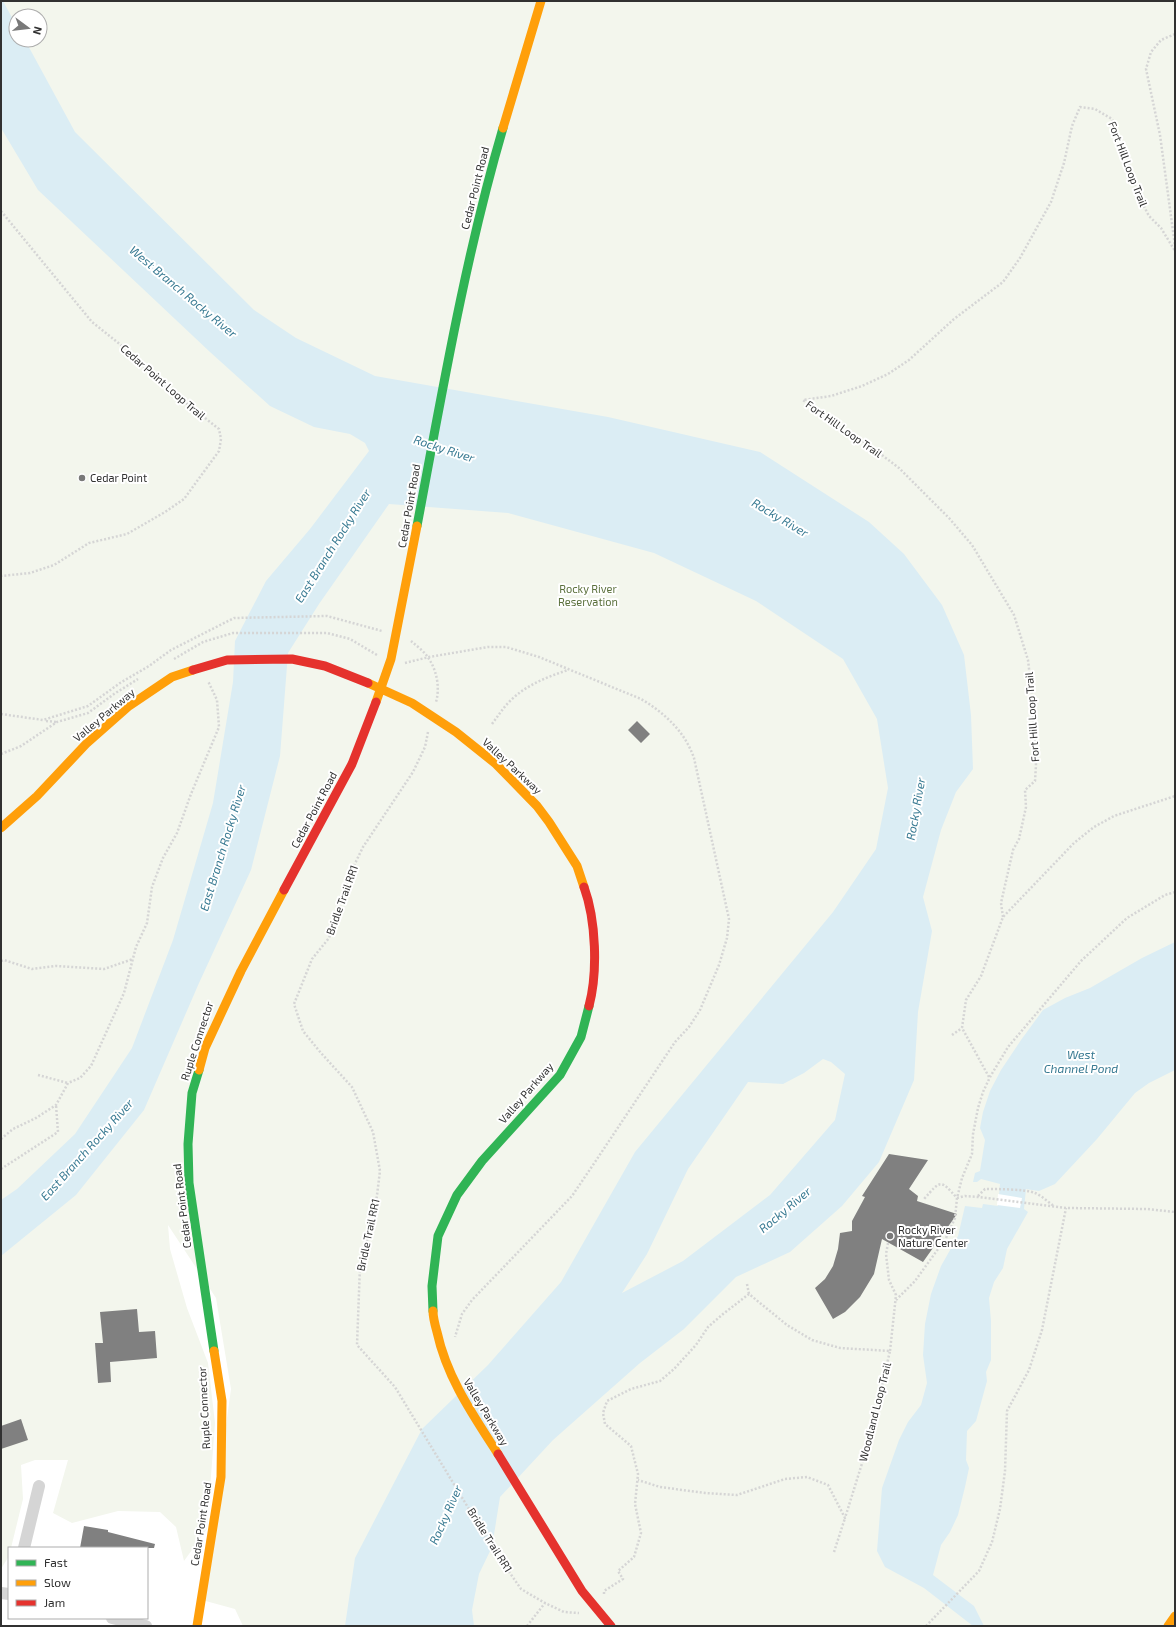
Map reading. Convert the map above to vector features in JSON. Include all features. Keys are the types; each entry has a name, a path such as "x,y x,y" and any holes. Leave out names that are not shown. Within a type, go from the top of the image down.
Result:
{"street":[{"name":"Cedar Point Road","path":"197,1626 221,1477 222,1401 189,1183 188,1144 192,1093 205,1048 241,971 352,764 381,689 397,635 447,365 488,183 541,1"},
{"name":"Valley Parkway","path":"1,828 37,796 86,744 129,706 172,677 227,660 292,659 325,666 412,703 432,715 496,764 526,794 549,822 577,866 590,903 595,960 591,999 581,1037 560,1075 482,1161 457,1195 438,1236 432,1286 434,1314 438,1342 456,1386 582,1591 611,1626"},
{"path":"24,1547 38,1486"},
{"path":"1168,1626 1175,1616"},
{"path":"116,1619 146,1626"}],"path":[{"path":"1175,34 1161,40 1151,52 1146,69 1160,135 1175,246"},
{"name":"Fort Hill Loop Trail","path":"1003,917 1001,903 1013,850 1019,839 1026,807 1025,790 1035,781 1036,765 1032,694 1028,660 1014,615 972,545 917,486 899,468 872,447 838,426 802,400 832,396 862,386 888,374 909,360 954,319 1004,282 1020,258 1051,202 1064,163 1072,126 1080,107 1095,109 1112,119 1125,151 1137,192 1149,216 1161,228 1175,251"},
{"name":"Cedar Point Loop Trail","path":"1,211 92,322 126,349 162,384 219,429 221,439 219,451 184,499 165,512 127,534 89,543 54,565 30,573 1,576"},
{"name":"Bridle Trail RR1","path":"1,714 43,720 88,706 171,650 234,618 327,616 409,639 429,658 435,670 438,694 425,748 409,778 363,847 348,878 339,912 329,938 312,959 294,1004 303,1031 352,1087 373,1132 380,1171 375,1211 360,1266 357,1345 395,1387 492,1546 521,1589 564,1612 583,1613 594,1606"},
{"path":"173,660 203,642 233,633 327,633 350,639 380,656"},
{"path":"38,1075 68,1083 80,1078 91,1066 124,993 133,959 146,923 152,887 163,858 177,833 191,794 219,727 217,700 207,680 204,666"},
{"path":"492,724 509,702 523,690 545,678 569,670"},
{"path":"1,754 21,746 57,722 88,713 114,694 139,679"},
{"path":"43,720 57,722"},
{"name":"Fort Hill Loop Trail","path":"962,1028 966,1000 983,976 1003,917 1074,843 1094,827 1114,816 1175,796"},
{"path":"896,1300 915,1281 927,1262 946,1238 955,1218 957,1198 962,1178 972,1154 973,1134 978,1108 990,1077 1008,1047 1081,961 1127,918 1165,895 1175,892"},
{"path":"1,961 4,960 32,969 56,966 104,969 133,959"},
{"path":"952,1035 962,1028 990,1077"},
{"path":"1,1139 13,1129 36,1118 56,1105 68,1083"},
{"path":"1,1169 58,1132 56,1105"},
{"path":"924,1199 938,1184 942,1183 957,1198"},
{"path":"978,1197 985,1189 1023,1191 1034,1193 1054,1206"},
{"path":"957,1198 965,1196 978,1197 1066,1208 1147,1209 1175,1212"},
{"path":"926,1626 979,1571 992,1542 1000,1509 1005,1470 1007,1411 1028,1370 1042,1330 1066,1208"},
{"path":"888,1242 886,1254 889,1280 896,1295 890,1351"},
{"path":"594,1606 603,1599 604,1591 623,1579 618,1571 634,1557 641,1533 635,1504 638,1474 631,1446 605,1424 603,1413 607,1401 631,1389 660,1381 674,1369 696,1345 708,1327 749,1294 747,1284"},
{"name":"Woodland Loop Trail","path":"749,1294 787,1325 812,1340 840,1348 890,1351 869,1441 834,1552"},
{"path":"638,1480 660,1487 705,1493 736,1495 785,1479 807,1477 828,1485 845,1518"},
{"path":"527,1626 545,1603"}],"green space":[{"name":"Rocky River Reservation","path":"1,1 1175,1 1175,1626 243,1626 235,1609 202,1600 231,1389 216,1298 168,1225 170,1249 187,1308 208,1363 215,1423 207,1529 184,1561 176,1527 160,1512 118,1511 72,1523 53,1513 68,1460 35,1460 21,1465 23,1499 11,1547 8,1547 8,1558 1,1569"}],"water":[{"path":"1,1 3,1 8,10 8,48 29,48 75,132 254,310 296,338 375,376 608,417 760,452 869,522 904,554 942,605 964,655 971,715 973,769 956,792 941,830 923,897 932,931 918,1012 914,1080 879,1162 842,1206 790,1252 736,1277 684,1329 640,1363 553,1440 500,1497 492,1547 479,1574 472,1610 474,1626 345,1626 355,1558 422,1429 488,1365 561,1282 635,1152 833,912 876,849 888,788 877,719 843,659 756,601 654,553 508,513 389,504 319,604 288,653 280,756 251,870 199,983 144,1110 76,1195 1,1256 1,1200 17,1189 75,1134 132,1048 173,940 213,803 233,682 235,641 266,581 310,529 369,451 365,443 350,434 314,427 270,406 210,352 38,190 1,128","holes":["823,1059 831,1062 845,1074 835,1120 770,1195 683,1261 622,1293 647,1254 688,1169 748,1082 783,1084 804,1073"]},
{"name":"West Channel Pond","path":"1175,942 1175,1070 1149,1083 1135,1093 1097,1139 1055,1184 1039,1191 1026,1189 1024,1209 1028,1212 1007,1249 1003,1268 994,1282 989,1298 991,1321 991,1360 986,1372 987,1381 976,1421 967,1431 966,1460 969,1468 958,1515 950,1532 941,1545 933,1575 974,1606 984,1626 973,1626 924,1588 885,1567 877,1551 882,1488 899,1440 908,1422 921,1405 927,1383 923,1355 925,1324 931,1294 941,1266 958,1236 965,1206 982,1208 983,1204 998,1206 1000,1184 981,1179 977,1182 973,1182 975,1173 980,1171 985,1140 980,1128 983,1112 990,1091 1001,1070 1043,1010 1065,998 1090,988 1142,958"}],"pier":[{"path":"998,1194 1022,1198 1020,1208 997,1205"}],"building":[{"path":"637,721 650,734 641,743 628,730"},
{"name":"Rocky River Nature Center","path":"889,1154 928,1160 909,1189 918,1196 917,1201 957,1214 923,1262 882,1239 874,1274 860,1297 845,1312 833,1319 815,1288 825,1279 833,1266 838,1249 840,1233 852,1231 852,1221 865,1197 862,1196"},
{"path":"137,1309 139,1332 155,1331 157,1358 110,1362 111,1382 98,1383 95,1343 103,1343 100,1312"},
{"path":"21,1419 28,1440 1,1449 1,1426"},
{"path":"84,1526 108,1530 108,1532 155,1544 154,1548 80,1547"}],"traffic: fast":[{"path":"417,526 455,326 477,226 503,128"},
{"path":"433,1311 432,1286 438,1236 457,1195 482,1161 560,1075 581,1037 589,1006"},
{"path":"199,1070 192,1093 188,1144 189,1183 214,1351"}],"traffic: slow":[{"path":"503,128 541,1"},
{"path":"376,702 391,659 417,526"},
{"path":"1,828 37,796 86,744 129,706 172,677 193,670"},
{"path":"368,683 412,703 456,732 496,764 537,806 549,822 577,866 584,887"},
{"path":"199,1070 205,1048 241,971 284,890"},
{"path":"433,1311 434,1322 441,1349 454,1381 470,1410 498,1454"},
{"path":"197,1626 221,1477 222,1401 214,1351"},
{"path":"1168,1626 1175,1616"}],"traffic: jam":[{"path":"193,670 227,660 292,659 325,666 368,683"},
{"path":"284,890 352,764 376,702"},
{"path":"584,887 591,915 595,962 589,1006"},
{"path":"498,1454 582,1591 611,1626"}],"place":[{"name":"Cedar Point","path":"82,478"},
{"name":"Rocky River Nature Center","path":"890,1236"}],"water label":[{"name":"West Branch Rocky River","path":"183,292"},
{"name":"Rocky River","path":"444,449"},
{"name":"Rocky River","path":"780,518"},
{"name":"East Branch Rocky River","path":"333,546"},
{"name":"Rocky River","path":"916,809"},
{"name":"East Branch Rocky River","path":"223,848"},
{"name":"East Branch Rocky River","path":"87,1150"},
{"name":"Rocky River","path":"785,1210"},
{"name":"Rocky River","path":"446,1515"}]}
